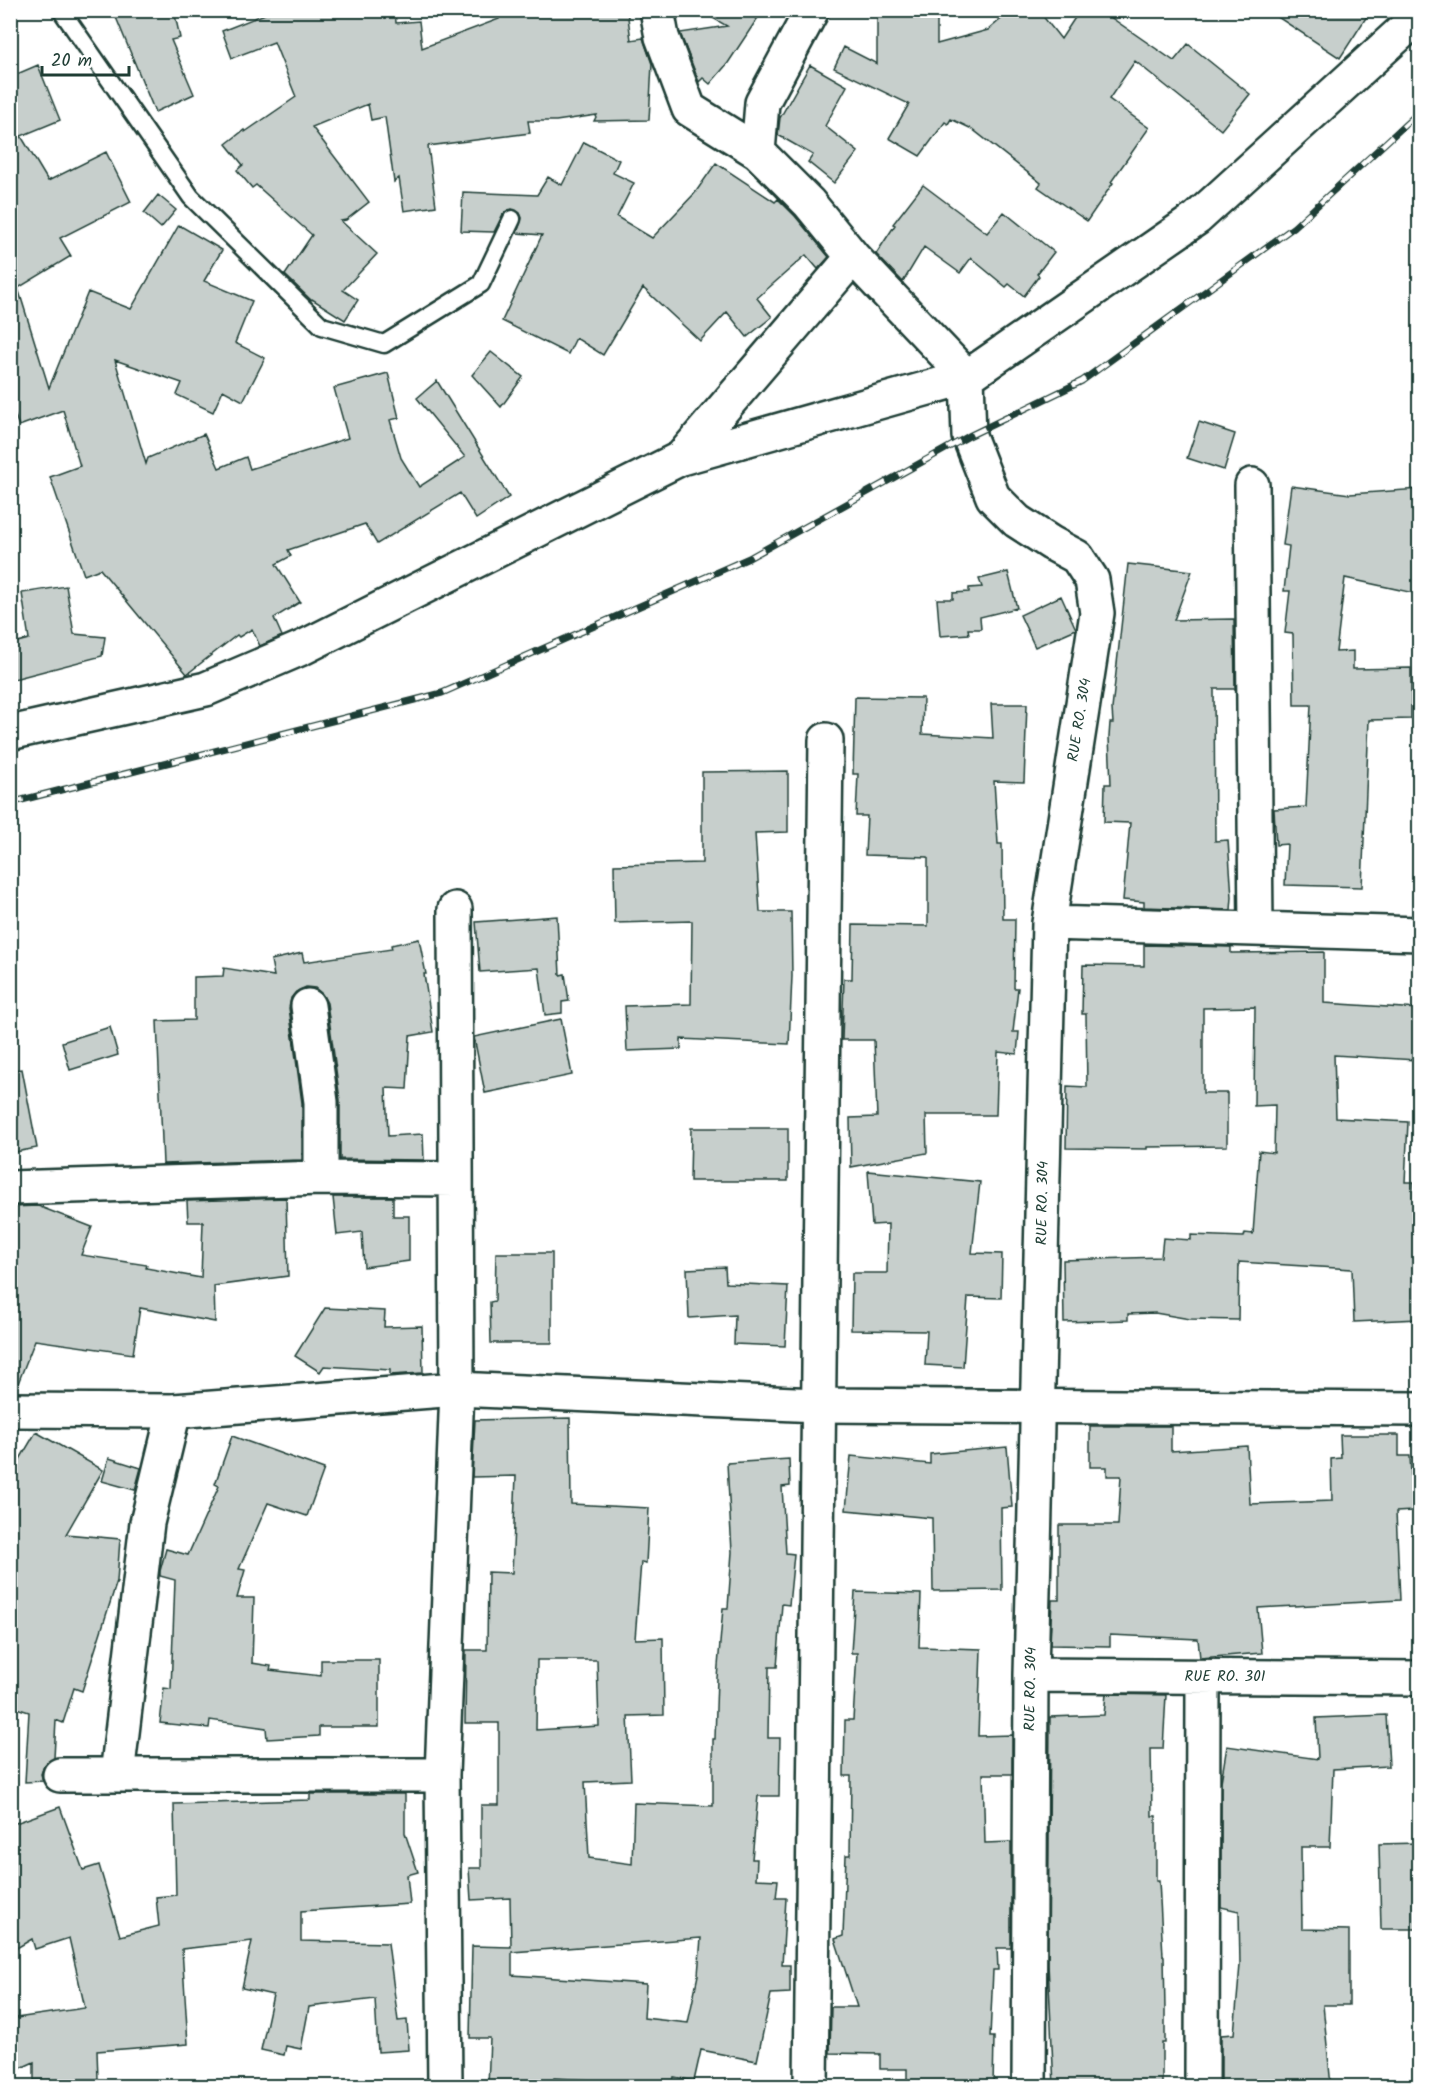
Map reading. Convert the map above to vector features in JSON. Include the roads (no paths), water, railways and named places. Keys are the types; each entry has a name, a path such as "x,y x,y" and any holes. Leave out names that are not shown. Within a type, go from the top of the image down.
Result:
{"street":[{"path":"657,10 662,37 689,109 758,152 809,203 853,257 967,377"},
{"path":"758,152 762,103 812,10"},
{"path":"10,733 206,689 304,647 681,458 967,377 1197,218 1419,15"},
{"path":"681,458 853,257"},
{"name":"RUE RO. 304","path":"967,377 969,436 993,496 1017,521 1077,557 1092,580 1097,613 1049,923 1031,1676 1029,2086"},
{"path":"1252,485 1256,929"},
{"path":"811,2086 826,740"},
{"path":"445,2086 442,1775 457,1389 455,909"},
{"path":"1049,923 1419,934"},
{"path":"308,1006 321,1102 321,1178"},
{"path":"10,1188 321,1178 456,1179"},
{"path":"10,1410 174,1411 457,1389 818,1405 1419,1409"},
{"path":"117,1775 147,1523 174,1411"},
{"name":"RUE RO. 301","path":"1031,1676 1419,1678"},
{"path":"1202,2086 1203,1677"},
{"path":"60,1775 442,1775"}],"lane":[{"path":"62,10 191,197 322,326 384,344 481,284 512,219"}],"railway":[{"path":"10,803 442,693 749,558 969,436 1082,381 1294,227 1420,111"}]}
